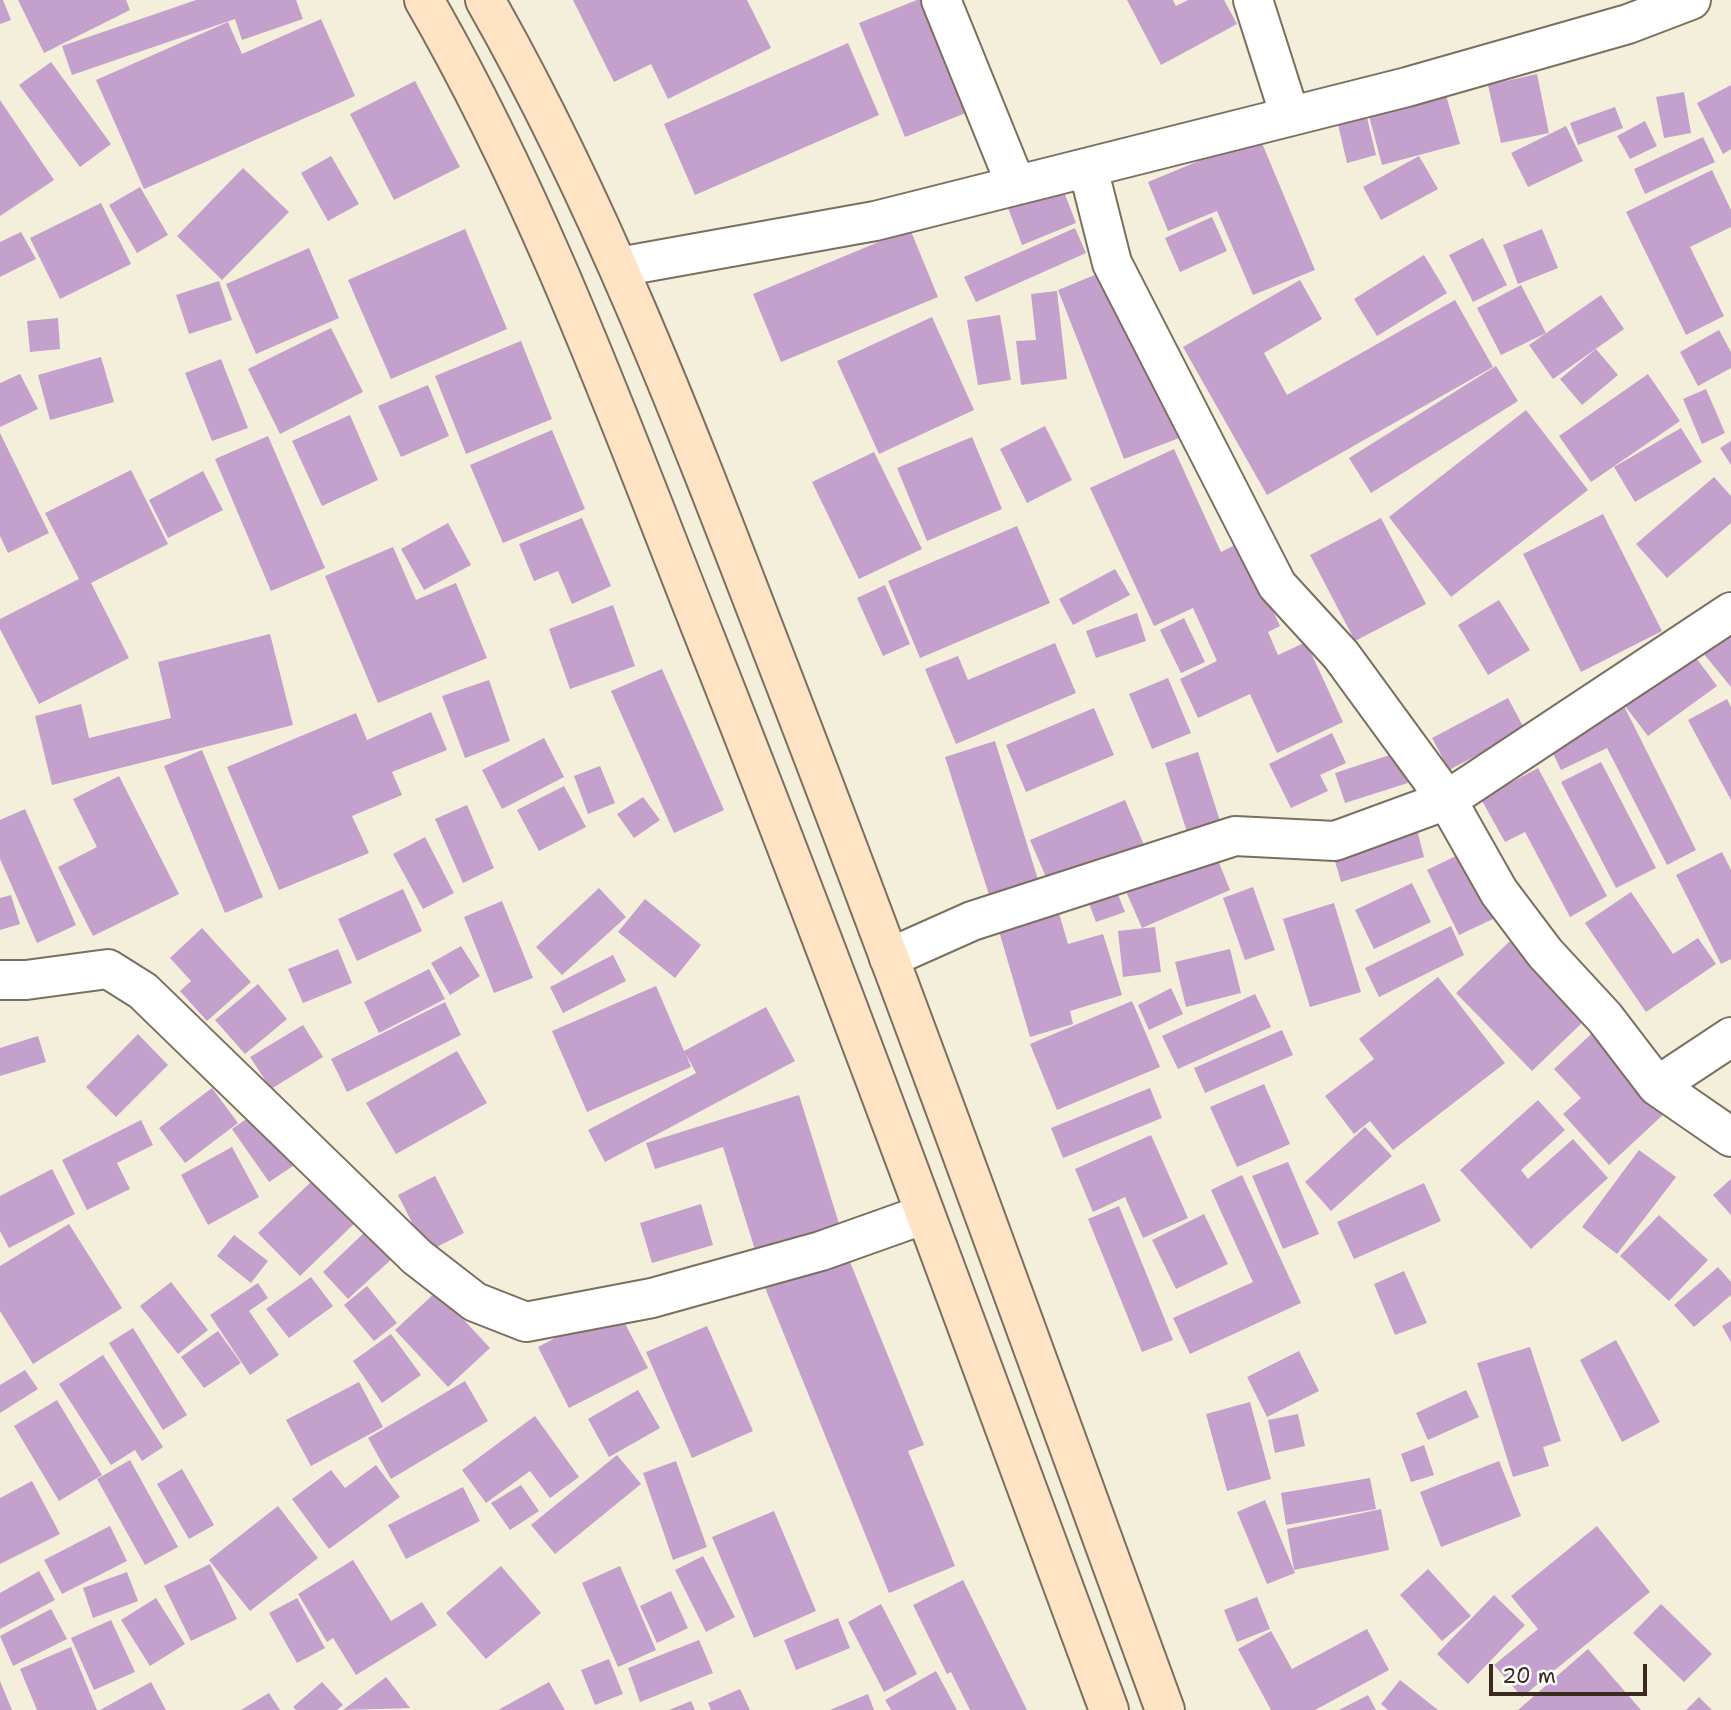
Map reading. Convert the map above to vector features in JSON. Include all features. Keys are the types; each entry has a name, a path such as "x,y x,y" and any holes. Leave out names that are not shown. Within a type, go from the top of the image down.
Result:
{"street":[{"path":"424,0 467,75 568,292 772,804 1109,1710"},
{"path":"485,0 619,267 671,386 889,958 1165,1710"},
{"path":"941,0 1016,185"},
{"path":"1253,0 1290,116"},
{"path":"619,267 875,221 1088,168 1407,88 1628,24 1691,0"},
{"path":"1088,168 1112,263 1277,585 1341,654 1447,800 1499,892 1545,953 1605,1018 1657,1086 1731,1137"},
{"path":"889,958 972,920 1235,836 1335,841 1447,800 1731,612"},
{"path":"0,981 108,969 143,991 417,1257 475,1302 526,1322 665,1295 821,1251 925,1214"},
{"path":"1657,1086 1731,1037"}],"building":[{"path":"0,0 3,0 11,20 0,24"},
{"path":"18,0 126,0 130,10 44,53"},
{"path":"196,0 296,0 303,19 242,40 235,19 72,75 62,46"},
{"path":"573,0 747,0 771,48 668,99 651,64 614,82"},
{"path":"917,0 927,0 971,111 905,137 859,23"},
{"path":"1127,0 1173,0 1176,6 1188,0 1224,0 1237,24 1161,65"},
{"path":"321,19 355,96 144,189 96,80 228,22 242,54"},
{"path":"848,43 879,115 695,195 664,124"},
{"path":"51,62 111,144 80,167 19,85"},
{"path":"1537,74 1549,133 1501,143 1488,85"},
{"path":"415,81 460,167 394,200 350,114"},
{"path":"1731,85 1731,149 1723,154 1697,103"},
{"path":"1684,92 1691,133 1664,138 1656,97"},
{"path":"1446,95 1460,144 1382,165 1369,116"},
{"path":"0,100 54,180 0,216"},
{"path":"1363,101 1376,155 1347,163 1334,107"},
{"path":"1615,107 1623,128 1578,145 1570,123"},
{"path":"1645,121 1657,146 1630,159 1617,136"},
{"path":"1566,126 1583,161 1528,187 1511,153"},
{"path":"1259,136 1315,270 1253,295 1217,211 1168,231 1148,182"},
{"path":"1703,137 1715,162 1645,194 1634,169"},
{"path":"331,156 359,204 328,221 301,173"},
{"path":"1419,156 1438,189 1381,220 1363,187"},
{"path":"1053,163 1076,223 1022,245 999,184"},
{"path":"243,168 289,212 222,280 177,236"},
{"path":"1712,170 1731,210 1731,227 1690,247 1724,316 1686,335 1626,212"},
{"path":"140,187 168,235 137,253 109,205"},
{"path":"101,203 131,264 60,299 30,238"},
{"path":"1212,217 1227,251 1180,272 1165,238"},
{"path":"1075,228 1086,253 976,302 964,277"},
{"path":"465,229 507,329 391,379 348,280"},
{"path":"910,229 938,297 781,362 753,294"},
{"path":"1542,229 1558,268 1518,284 1503,245"},
{"path":"21,232 36,259 0,277 0,242"},
{"path":"1483,238 1507,285 1473,302 1449,255"},
{"path":"309,248 339,318 256,354 226,284"},
{"path":"1424,255 1447,293 1377,336 1354,299"},
{"path":"1102,272 1129,340 1142,335 1182,437 1124,459 1058,290"},
{"path":"1300,280 1322,319 1264,353 1287,395 1455,300 1493,367 1267,495 1183,347"},
{"path":"219,281 232,320 189,334 176,295"},
{"path":"1521,285 1546,333 1501,355 1477,308"},
{"path":"1057,291 1067,379 1021,385 1016,341 1036,340 1031,294"},
{"path":"1601,295 1624,329 1553,379 1529,345"},
{"path":"1000,315 1011,380 978,385 967,320"},
{"path":"932,317 974,410 879,454 837,361"},
{"path":"58,318 60,349 30,352 27,321"},
{"path":"331,328 363,392 280,434 248,369"},
{"path":"1719,330 1731,352 1731,368 1698,386 1680,352"},
{"path":"521,341 552,419 466,454 435,376"},
{"path":"1596,349 1618,375 1582,405 1560,379"},
{"path":"101,357 114,402 50,420 38,375"},
{"path":"221,359 248,428 212,441 185,373"},
{"path":"1496,366 1518,401 1371,493 1349,458"},
{"path":"20,374 38,409 0,427 0,383"},
{"path":"1648,374 1680,421 1591,482 1559,436"},
{"path":"428,385 449,436 401,457 378,406"},
{"path":"1706,389 1725,433 1702,444 1683,399"},
{"path":"1526,410 1588,490 1451,597 1389,517"},
{"path":"350,415 378,480 322,506 292,441"},
{"path":"1045,426 1072,480 1027,503 1000,449"},
{"path":"1681,428 1702,462 1635,502 1614,467"},
{"path":"552,430 585,509 503,543 470,465"},
{"path":"0,433 49,533 8,553 0,536"},
{"path":"268,436 325,568 271,591 215,459"},
{"path":"972,437 1002,509 927,541 897,468"},
{"path":"1731,441 1731,465 1720,448"},
{"path":"1174,449 1221,552 1241,542 1280,626 1268,632 1278,655 1306,642 1343,722 1277,753 1250,694 1198,718 1180,679 1217,661 1193,608 1154,626 1090,488"},
{"path":"874,452 922,549 859,579 812,482"},
{"path":"131,470 168,544 91,583 129,658 39,704 0,629 0,619 79,579 45,513"},
{"path":"203,471 223,510 168,538 149,500"},
{"path":"1714,477 1731,496 1731,523 1667,578 1636,544"},
{"path":"1603,514 1662,631 1581,672 1523,554"},
{"path":"582,518 611,586 572,604 558,571 534,581 519,544"},
{"path":"1381,518 1426,604 1355,641 1310,555"},
{"path":"448,523 471,565 424,590 401,549"},
{"path":"1017,526 1050,603 920,658 888,581"},
{"path":"393,547 416,600 456,583 487,658 378,703 325,576"},
{"path":"1115,569 1130,595 1073,625 1059,599"},
{"path":"885,585 910,644 883,656 857,598"},
{"path":"1499,600 1530,650 1488,675 1458,625"},
{"path":"613,605 635,666 570,689 549,629"},
{"path":"1137,613 1146,641 1096,658 1086,631"},
{"path":"1184,618 1205,662 1181,673 1160,630"},
{"path":"1731,630 1731,687 1703,653"},
{"path":"270,634 293,725 52,785 35,716 81,704 89,738 171,718 158,662"},
{"path":"1055,643 1076,693 956,744 925,669 958,656 968,680"},
{"path":"1694,655 1717,686 1648,736 1625,706"},
{"path":"662,669 724,810 674,833 611,691"},
{"path":"1168,678 1191,733 1152,749 1129,694"},
{"path":"489,680 510,741 465,758 442,696"},
{"path":"1508,698 1525,730 1449,770 1432,738"},
{"path":"1727,699 1731,707 1731,800 1688,720"},
{"path":"1623,704 1696,850 1667,865 1607,748 1561,770 1547,741"},
{"path":"1094,708 1114,755 1026,792 1006,745"},
{"path":"431,712 447,750 392,772 402,795 352,816 369,853 279,890 227,767 356,713 367,740"},
{"path":"1332,733 1346,763 1320,775 1328,791 1291,808 1269,764"},
{"path":"544,738 564,777 502,809 482,770"},
{"path":"995,741 1040,886 991,901 945,757"},
{"path":"202,750 263,897 225,913 164,766"},
{"path":"1405,750 1414,781 1345,803 1335,773"},
{"path":"1198,752 1220,821 1187,832 1165,763"},
{"path":"1601,762 1656,868 1616,888 1561,782"},
{"path":"600,766 615,803 588,814 574,776"},
{"path":"1538,768 1607,896 1570,917 1525,832 1505,842 1481,799"},
{"path":"119,776 179,894 93,936 58,867 97,847 73,799"},
{"path":"564,786 586,827 539,851 517,810"},
{"path":"643,797 660,820 634,838 617,814"},
{"path":"1125,800 1144,845 1049,884 1030,840"},
{"path":"467,805 494,868 463,883 435,819"},
{"path":"25,809 76,925 37,943 0,859 0,820"},
{"path":"1415,822 1424,857 1341,882 1331,847"},
{"path":"425,837 454,893 423,909 393,854"},
{"path":"1213,848 1230,890 1142,928 1124,887"},
{"path":"1722,852 1731,870 1731,959 1721,964 1676,875"},
{"path":"1462,853 1495,918 1459,935 1427,870"},
{"path":"1111,877 1125,912 1096,922 1083,888"},
{"path":"1412,883 1431,922 1374,949 1355,910"},
{"path":"1253,887 1275,950 1245,960 1223,898"},
{"path":"599,888 626,917 562,975 536,947"},
{"path":"403,889 422,931 357,961 338,919"},
{"path":"1631,892 1673,954 1698,938 1716,964 1646,1012 1585,923"},
{"path":"11,895 20,924 0,930 0,898"},
{"path":"645,899 701,945 675,978 618,932"},
{"path":"502,901 533,978 494,993 464,917"},
{"path":"1056,903 1068,944 1103,934 1122,995 1070,1011 1073,1024 1030,1037 996,921"},
{"path":"1334,903 1361,992 1310,1007 1283,919"},
{"path":"1451,926 1464,955 1379,997 1365,968"},
{"path":"1155,927 1161,972 1123,977 1118,931"},
{"path":"202,928 251,982 207,1021 180,991 191,981 170,958"},
{"path":"1510,941 1586,1019 1532,1071 1456,993"},
{"path":"461,946 480,976 450,995 431,963"},
{"path":"338,949 352,983 303,1003 288,969"},
{"path":"1230,949 1241,993 1186,1007 1175,962"},
{"path":"613,955 626,981 563,1013 550,987"},
{"path":"429,969 445,999 379,1033 364,1002"},
{"path":"1438,977 1505,1063 1393,1150 1370,1121 1354,1134 1325,1096 1374,1059 1359,1039"},
{"path":"258,984 287,1019 245,1054 215,1020"},
{"path":"656,986 684,1051 766,1007 795,1061 605,1162 588,1130 696,1073 686,1054 691,1067 587,1112 552,1031"},
{"path":"1171,988 1183,1014 1149,1030 1138,1005"},
{"path":"1255,994 1271,1027 1178,1069 1162,1036"},
{"path":"1132,1001 1160,1067 1057,1110 1030,1044"},
{"path":"445,1002 461,1035 347,1092 331,1059"},
{"path":"1606,1020 1679,1100 1609,1165 1563,1114 1581,1098 1554,1069"},
{"path":"303,1025 323,1057 271,1089 250,1057"},
{"path":"1282,1030 1293,1055 1205,1093 1194,1068"},
{"path":"138,1034 168,1065 116,1117 86,1087"},
{"path":"38,1036 46,1062 0,1076 0,1048"},
{"path":"457,1051 487,1103 396,1154 366,1103"},
{"path":"1264,1084 1290,1144 1237,1167 1210,1107"},
{"path":"212,1088 238,1123 185,1163 159,1128"},
{"path":"1150,1088 1162,1118 1063,1158 1051,1128"},
{"path":"799,1095 840,1227 756,1253 723,1147 655,1169 646,1143"},
{"path":"1538,1100 1565,1130 1521,1170 1528,1179 1573,1139 1608,1178 1531,1249 1460,1170"},
{"path":"259,1110 296,1164 269,1182 232,1129"},
{"path":"141,1120 153,1145 117,1163 130,1189 87,1210 62,1160"},
{"path":"1365,1127 1392,1156 1331,1211 1305,1182"},
{"path":"1151,1135 1188,1218 1143,1238 1125,1197 1093,1212 1075,1169"},
{"path":"232,1147 259,1197 208,1225 181,1175"},
{"path":"1639,1150 1676,1177 1617,1254 1582,1227"},
{"path":"1288,1162 1319,1234 1283,1249 1252,1176"},
{"path":"52,1169 75,1214 9,1248 0,1231 0,1196"},
{"path":"1242,1175 1301,1303 1190,1354 1173,1318 1253,1282 1211,1190"},
{"path":"435,1176 464,1233 427,1252 398,1195"},
{"path":"316,1177 358,1220 300,1276 258,1233"},
{"path":"1731,1179 1731,1215 1713,1195"},
{"path":"1424,1183 1441,1221 1354,1259 1337,1222"},
{"path":"701,1204 713,1245 652,1263 640,1223"},
{"path":"1119,1206 1173,1340 1142,1352 1088,1219"},
{"path":"1204,1214 1228,1264 1176,1289 1152,1240"},
{"path":"1659,1215 1708,1260 1669,1301 1620,1256"},
{"path":"69,1224 122,1308 33,1364 0,1311 0,1266"},
{"path":"369,1228 395,1256 348,1299 323,1272"},
{"path":"234,1235 268,1261 251,1283 217,1256"},
{"path":"846,1252 924,1445 908,1451 955,1566 889,1593 764,1285"},
{"path":"1718,1267 1731,1282 1731,1295 1694,1327 1674,1305"},
{"path":"1404,1271 1427,1323 1395,1335 1374,1284"},
{"path":"311,1277 333,1306 289,1338 266,1309"},
{"path":"171,1282 208,1330 178,1354 140,1306"},
{"path":"258,1283 268,1298 249,1311 279,1355 250,1375 210,1315"},
{"path":"367,1286 397,1323 374,1341 344,1305"},
{"path":"437,1291 490,1348 448,1387 395,1330"},
{"path":"616,1306 648,1368 569,1408 538,1347"},
{"path":"1731,1321 1731,1342 1722,1326"},
{"path":"707,1326 753,1431 692,1458 646,1352"},
{"path":"133,1328 187,1415 163,1430 109,1343"},
{"path":"218,1331 241,1363 204,1388 181,1357"},
{"path":"391,1334 421,1375 382,1403 353,1361"},
{"path":"1616,1340 1660,1422 1622,1442 1580,1360"},
{"path":"1530,1347 1561,1441 1543,1447 1549,1466 1513,1477 1477,1363"},
{"path":"1299,1351 1319,1391 1267,1417 1247,1377"},
{"path":"103,1355 163,1447 142,1461 135,1450 111,1465 59,1384"},
{"path":"25,1370 38,1389 0,1413 0,1385"},
{"path":"465,1381 488,1421 391,1479 368,1438"},
{"path":"359,1382 383,1427 311,1466 286,1420"},
{"path":"638,1390 660,1428 609,1457 588,1419"},
{"path":"1466,1390 1479,1417 1428,1440 1416,1413"},
{"path":"57,1400 102,1475 59,1501 14,1426"},
{"path":"1250,1402 1271,1479 1227,1491 1206,1414"},
{"path":"1298,1414 1305,1446 1275,1453 1268,1420"},
{"path":"535,1416 579,1477 550,1498 530,1471 486,1503 462,1470"},
{"path":"1424,1445 1434,1475 1411,1482 1401,1454"},
{"path":"617,1455 641,1484 555,1554 531,1525"},
{"path":"130,1460 178,1547 145,1565 97,1479"},
{"path":"676,1461 707,1547 673,1560 643,1473"},
{"path":"1499,1461 1521,1516 1441,1547 1420,1492"},
{"path":"376,1465 400,1497 329,1549 292,1499 331,1470 345,1488"},
{"path":"182,1469 214,1525 189,1539 157,1484"},
{"path":"1370,1478 1376,1509 1286,1525 1281,1493"},
{"path":"32,1481 60,1534 0,1564 0,1498"},
{"path":"521,1485 539,1511 510,1530 491,1503"},
{"path":"463,1487 480,1521 406,1559 388,1525"},
{"path":"1265,1500 1295,1573 1267,1584 1237,1512"},
{"path":"278,1506 318,1558 250,1611 209,1560"},
{"path":"1381,1509 1389,1550 1294,1570 1287,1529"},
{"path":"774,1511 816,1611 754,1638 712,1537"},
{"path":"110,1526 127,1561 62,1594 44,1560"},
{"path":"1597,1526 1650,1592 1522,1697 1494,1665 1538,1629 1511,1596"},
{"path":"703,1556 735,1617 706,1632 675,1570"},
{"path":"353,1560 391,1621 422,1602 437,1625 356,1675 333,1638 327,1642 298,1594"},
{"path":"210,1564 237,1619 191,1641 164,1586"},
{"path":"501,1566 541,1613 486,1659 446,1613"},
{"path":"620,1566 656,1650 618,1667 582,1583"},
{"path":"1428,1569 1471,1616 1442,1641 1400,1595"},
{"path":"39,1571 55,1600 0,1629 0,1593"},
{"path":"127,1572 138,1601 93,1618 83,1588"},
{"path":"963,1580 1027,1710 970,1710 951,1672 947,1674 913,1605"},
{"path":"671,1591 688,1628 657,1643 640,1606"},
{"path":"1494,1595 1525,1625 1468,1684 1437,1654"},
{"path":"1257,1597 1270,1629 1237,1642 1224,1610"},
{"path":"156,1598 185,1644 150,1666 121,1620"},
{"path":"297,1598 325,1648 297,1663 269,1613"},
{"path":"881,1604 917,1674 884,1692 848,1622"},
{"path":"1661,1604 1712,1654 1684,1682 1633,1633"},
{"path":"51,1609 67,1639 13,1666 0,1636"},
{"path":"838,1618 850,1648 796,1670 784,1640"},
{"path":"111,1620 135,1672 94,1690 71,1638"},
{"path":"1367,1629 1389,1670 1315,1710 1271,1710 1238,1649 1271,1631 1292,1669"},
{"path":"699,1640 713,1673 640,1702 628,1668"},
{"path":"71,1647 97,1710 37,1710 20,1669"},
{"path":"1588,1649 1641,1710 1518,1710"},
{"path":"609,1659 623,1694 595,1705 581,1670"},
{"path":"936,1671 957,1710 891,1710 885,1700"},
{"path":"386,1677 410,1708 343,1710"},
{"path":"1400,1680 1438,1710 1388,1710 1381,1704"},
{"path":"0,1681 12,1710 0,1710"},
{"path":"151,1682 166,1710 100,1710"},
{"path":"322,1682 343,1705 337,1710 296,1710 293,1707"},
{"path":"549,1682 565,1710 498,1710"},
{"path":"740,1689 750,1710 711,1710 708,1703"},
{"path":"269,1693 280,1710 241,1710"},
{"path":"868,1694 874,1710 830,1710"},
{"path":"1368,1695 1376,1710 1339,1710"},
{"path":"1699,1697 1712,1710 1686,1710"},
{"path":"691,1701 695,1710 669,1710"}]}
